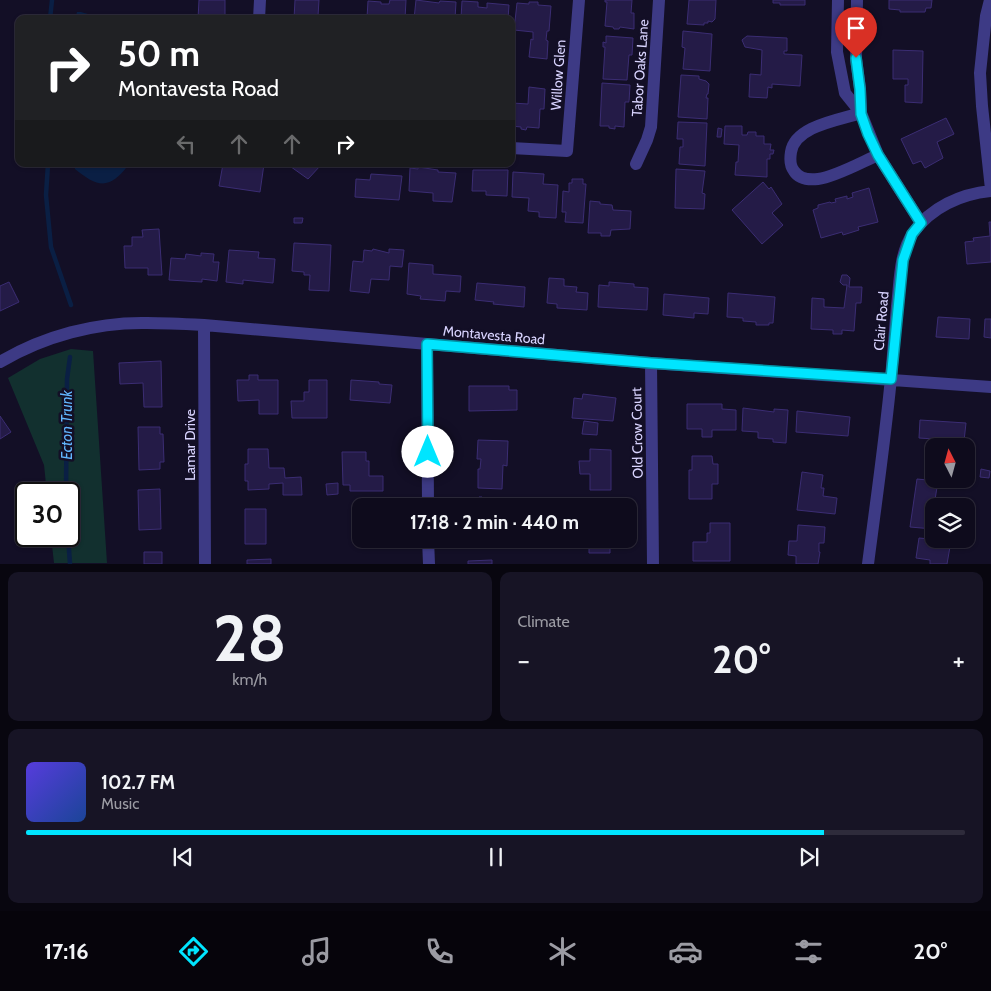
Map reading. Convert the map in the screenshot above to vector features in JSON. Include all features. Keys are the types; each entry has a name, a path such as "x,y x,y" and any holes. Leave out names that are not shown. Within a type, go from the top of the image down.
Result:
{"street":[{"path":"259,15 260,0"},
{"name":"Willow Glen","path":"515,148 568,151 578,0"},
{"name":"Tabor Oaks Lane","path":"636,164 648,140 652,126 660,0"},
{"path":"838,0 837,52 845,92 861,114 878,155 921,223"},
{"path":"857,0 856,58 861,114"},
{"path":"990,0 986,16 980,73 991,190"},
{"path":"861,114 813,128 799,137 792,145 790,157 794,170 803,178 818,179 878,155"},
{"name":"Clair Road","path":"868,564 891,379 903,260 912,234 921,223 939,208 953,200 991,190"},
{"name":"Montavesta Road","path":"0,362 26,348 49,339 112,324 146,323 204,325 651,363 891,379 991,388"},
{"name":"Lamar Drive","path":"204,325 205,564"},
{"path":"427,344 428,498"},
{"name":"Old Crow Court","path":"651,363 653,564"},
{"path":"428,548 429,564"}],"green space":[{"path":"71,349 93,351 107,563 54,563 52,547 80,547 80,482 46,482 44,465 8,378 40,359"}],"water":[{"path":"77,12 81,12 91,15 76,15"},
{"path":"75,167 126,167 116,178 104,183 90,180"}],"building":[{"path":"199,0 225,0 225,15 198,15"},
{"path":"295,0 319,0 318,15 294,15"},
{"path":"390,0 406,0 405,15 367,15 368,1 389,4"},
{"path":"416,0 439,3 440,1 456,2 455,15 414,15"},
{"path":"605,0 632,0 631,13 634,13 634,29 620,27 619,29 614,29 613,27 605,26 607,2"},
{"path":"689,0 716,0 715,19 712,22 704,23 704,25 687,24"},
{"path":"773,0 805,0 805,5 780,5 780,3 773,3"},
{"path":"889,0 932,0 931,8 926,8 925,12 900,12 900,10 889,9"},
{"path":"462,1 478,2 478,7 487,8 487,3 509,5 508,15 461,15"},
{"path":"529,2 538,2 538,5 551,6 549,31 547,31 546,40 548,41 547,59 529,57 533,32 515,30 517,3 529,4"},
{"path":"683,31 712,34 710,71 683,69 685,48 682,47"},
{"path":"606,36 633,38 632,55 629,55 627,80 603,79 605,47 603,47 603,42 606,43"},
{"path":"747,36 787,38 787,51 784,51 784,54 802,55 800,86 772,84 772,88 768,87 767,98 749,97 750,74 761,75 762,50 745,47 742,40"},
{"path":"893,50 923,51 922,103 905,102 905,85 908,85 908,79 893,79"},
{"path":"681,75 699,76 699,79 709,84 706,98 708,98 707,119 678,117"},
{"path":"602,83 630,85 629,102 625,102 624,127 615,126 615,129 609,128 609,126 600,126"},
{"path":"529,87 545,89 544,109 540,109 539,128 527,127 526,130 515,126 515,103 528,104"},
{"path":"946,118 954,134 937,142 943,158 925,168 921,161 913,164 901,139"},
{"path":"678,122 707,123 705,166 679,164 680,147 683,147 683,139 677,139"},
{"path":"725,126 742,126 742,135 747,135 748,132 756,132 756,136 764,136 764,144 771,144 770,150 774,150 773,154 770,154 770,159 767,159 767,177 735,175 739,145 724,144"},
{"path":"718,128 722,129 721,137 717,137"},
{"path":"222,167 264,167 260,192 219,186"},
{"path":"291,167 319,167 308,179"},
{"path":"418,167 438,170 438,172 456,173 452,202 433,201 433,193 409,191 410,168 418,169"},
{"path":"676,169 705,171 702,193 705,194 704,209 675,208"},
{"path":"473,170 508,170 507,196 486,195 486,191 472,191"},
{"path":"513,172 544,174 543,184 558,185 556,218 539,217 539,212 528,211 529,198 512,197"},
{"path":"371,174 402,176 399,200 355,197 356,179 370,180"},
{"path":"572,179 583,179 583,184 586,184 583,223 565,222 566,212 562,212 563,191 569,192 569,183 572,183"},
{"path":"763,182 769,189 771,187 782,204 772,213 783,225 762,244 732,210"},
{"path":"869,188 878,222 858,227 859,230 843,235 842,232 821,238 813,210 818,208 818,205 836,202 835,199 847,196 847,199 853,197 852,193"},
{"path":"590,201 612,205 613,210 631,211 630,229 611,230 610,236 601,236 601,233 588,233"},
{"path":"294,218 303,218 302,223 294,223"},
{"path":"989,222 991,222 991,262 967,264 965,242 974,241 973,238 990,236"},
{"path":"159,229 162,275 148,275 148,268 125,268 124,246 132,246 132,237 143,237 142,230"},
{"path":"294,243 331,245 329,291 309,290 310,275 304,275 304,272 292,271"},
{"path":"373,249 389,253 389,249 404,250 402,267 390,266 389,280 371,279 369,293 350,291 353,261 363,262 364,250 372,251"},
{"path":"229,250 259,252 258,258 275,259 273,283 243,280 243,284 226,282"},
{"path":"201,253 214,254 213,262 219,262 217,281 202,279 202,282 169,280 171,258 185,259 186,254 201,256"},
{"path":"409,263 433,265 433,274 461,276 460,292 446,291 445,301 420,299 421,296 407,294"},
{"path":"842,275 847,275 850,278 849,287 862,287 861,303 856,303 854,331 842,330 842,334 833,334 833,330 811,329 812,298 824,299 824,307 844,308 847,285 843,285 840,282"},
{"path":"549,278 564,279 564,286 577,287 576,292 588,293 587,310 557,308 557,304 547,303"},
{"path":"9,282 19,302 0,311 0,286"},
{"path":"609,282 634,284 634,287 648,288 647,310 598,307 599,285 609,286"},
{"path":"477,283 525,287 524,307 475,300"},
{"path":"728,293 775,297 773,323 769,323 769,325 756,325 756,322 743,321 743,318 727,317"},
{"path":"664,294 709,298 708,314 694,313 694,318 663,315"},
{"path":"938,317 970,319 969,339 936,337"},
{"path":"985,319 991,319 991,338 984,337"},
{"path":"161,361 162,407 144,407 143,383 120,384 119,363"},
{"path":"249,375 258,375 258,380 278,380 278,414 259,414 259,400 238,401 237,380 249,380"},
{"path":"309,380 327,380 327,418 292,418 291,401 304,401 304,392 309,392"},
{"path":"351,380 392,385 390,403 350,400"},
{"path":"469,386 509,386 509,390 517,390 517,410 469,411"},
{"path":"583,394 616,398 613,421 572,418 574,398 582,399"},
{"path":"687,404 722,404 722,409 736,410 736,430 712,430 712,437 702,437 702,429 687,429"},
{"path":"743,408 774,412 774,409 788,410 786,443 773,442 773,439 758,438 758,432 742,431"},
{"path":"797,411 850,417 848,436 796,432"},
{"path":"0,416 11,432 0,439"},
{"path":"920,420 966,423 964,438 919,438"},
{"path":"584,421 598,423 597,435 582,434"},
{"path":"138,427 160,427 160,434 163,434 164,462 160,462 160,469 139,470"},
{"path":"478,440 508,441 507,466 503,465 502,489 478,488 478,469 480,469 481,459 477,459"},
{"path":"248,449 268,449 269,468 284,468 285,478 301,477 302,495 283,495 283,483 269,484 269,489 248,490 248,481 245,481 245,464 248,464"},
{"path":"590,449 611,450 611,490 590,490 590,474 580,474 579,461 590,461"},
{"path":"342,452 366,452 366,461 369,461 369,476 383,476 383,491 350,491 350,485 343,485"},
{"path":"692,456 712,456 713,464 718,464 718,484 712,484 712,499 689,499 689,470 692,470"},
{"path":"981,469 990,471 989,478 980,477"},
{"path":"802,472 823,475 821,488 824,488 823,496 837,498 835,514 797,510"},
{"path":"917,479 925,480 925,488 937,488 935,498 925,498 925,528 910,527"},
{"path":"338,483 338,494 327,495 326,484"},
{"path":"160,489 161,529 139,530 138,490"},
{"path":"245,509 266,509 266,544 245,544"},
{"path":"710,523 730,523 730,561 693,561 693,542 707,542 707,533 710,533"},
{"path":"798,525 825,527 824,543 819,543 818,564 796,564 796,556 788,555 789,541 797,541"},
{"path":"919,538 925,539 925,548 950,548 947,564 930,564 930,560 916,558"},
{"path":"589,548 610,548 610,553 589,553"},
{"path":"144,552 162,552 162,564 144,564"},
{"path":"271,559 271,564 247,564 247,560"},
{"path":"492,560 492,564 468,564 468,561"}],"waterway":[{"name":"Ecton Trunk","path":"50,15 52,0"},
{"name":"Ecton Trunk","path":"48,167 46,195 51,247 71,305"},
{"name":"Ecton Trunk","path":"66,482 67,379 70,357"},
{"name":"Ecton Trunk","path":"69,547 70,564"}],"route":[{"path":"428,452 427,344 651,363 891,379 903,260 912,234 921,223 878,155 868,134 861,114 856,58"}]}
